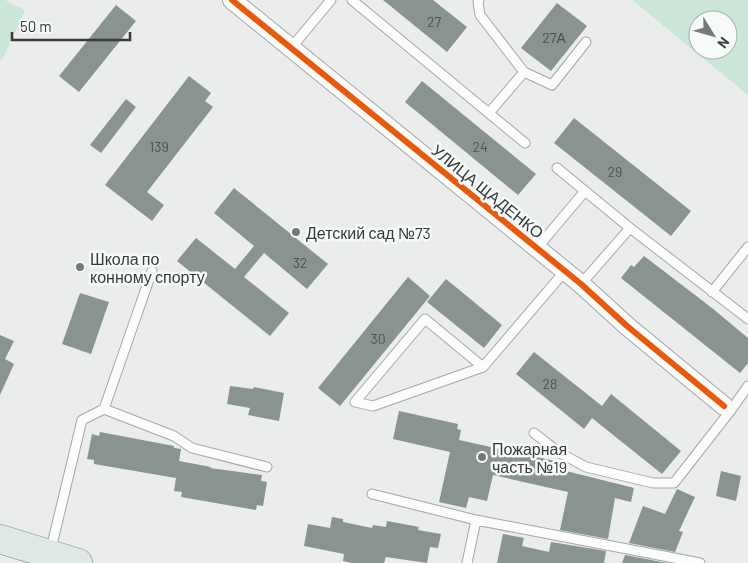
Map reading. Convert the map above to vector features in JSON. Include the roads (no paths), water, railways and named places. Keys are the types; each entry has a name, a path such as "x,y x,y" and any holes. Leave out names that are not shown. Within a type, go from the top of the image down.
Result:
{"main road":[{"path":"0,539 78,563"},
{"path":"0,558 15,563"}],"street":[{"name":"УЛИЦА ЩАДЕНКО","path":"232,0 581,284 627,326 728,408"}],"lane":[{"path":"291,48 331,0"},
{"path":"352,0 525,143"},
{"path":"479,0 480,15 524,72 552,85 586,42"},
{"path":"489,113 524,72"},
{"path":"558,168 630,228 748,319"},
{"path":"537,248 585,191"},
{"path":"581,284 630,228"},
{"path":"712,292 748,247"},
{"path":"49,555 82,420 104,409 152,271"},
{"path":"483,367 425,319 355,402 373,406 483,367 565,271"},
{"path":"534,433 560,453 586,467 653,483 674,483 728,408 748,386"},
{"path":"104,409 174,436 192,448 267,467"},
{"path":"372,494 476,520 700,563"},
{"path":"467,563 476,520"}],"place":[{"name":"Детский сад №73","path":"296,232"},
{"name":"Школа по конному спорту","path":"80,267"},
{"name":"Пожарная часть №19","path":"482,457"}]}
